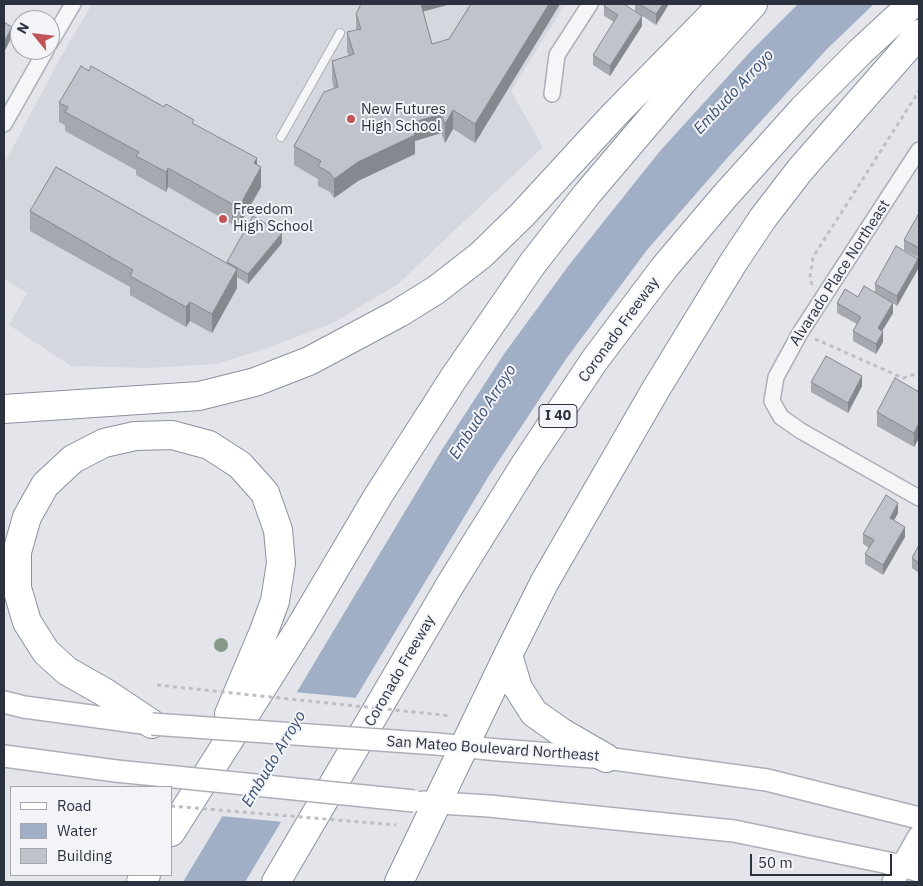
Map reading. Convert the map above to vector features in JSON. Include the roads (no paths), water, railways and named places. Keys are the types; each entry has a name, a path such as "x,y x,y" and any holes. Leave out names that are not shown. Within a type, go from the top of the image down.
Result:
{"highway":[{"path":"4,409 199,396 255,382 309,361 391,318 436,290 481,255 523,214 615,114 723,4"},
{"path":"172,830 301,626 378,496 452,379 528,270 600,179 683,81 754,4"},
{"name":"Coronado Freeway","path":"276,882 450,585 526,463 594,361 664,268 724,197 803,109 861,51 912,4"},
{"path":"399,882 426,802 466,746 544,583 656,389 733,263 763,218 800,170 919,34"},
{"path":"152,724 104,692 67,671 46,652 27,622 16,588 17,552 27,517 45,485 73,458 104,443 135,436 172,435 209,445 240,465 265,494 278,530 281,563 275,601 264,631 197,790"},
{"path":"508,655 518,688 534,713 606,758"}],"main road":[{"name":"San Mateo Boulevard Northeast","path":"4,702 24,707 152,724 466,746 606,758 767,780 919,818"},
{"path":"4,756 116,771 734,831 905,873 919,836"}],"street":[{"path":"552,94 557,56 590,4"},
{"path":"60,20 66,6"},
{"path":"4,124 40,60"},
{"name":"Alvarado Place Northeast","path":"919,150 817,305 776,377 772,401 781,416 801,431 919,498"}],"lane":[{"path":"281,137 340,33"}],"water":[{"name":"Embudo Arroyo","path":"798,4 874,4 827,49 729,156 647,250 566,359 490,474 245,882 183,882 443,448 504,354 569,265 660,151 751,51"}],"place":[{"name":"New Futures High School","path":"351,119"},
{"name":"Freedom High School","path":"223,219"}]}
